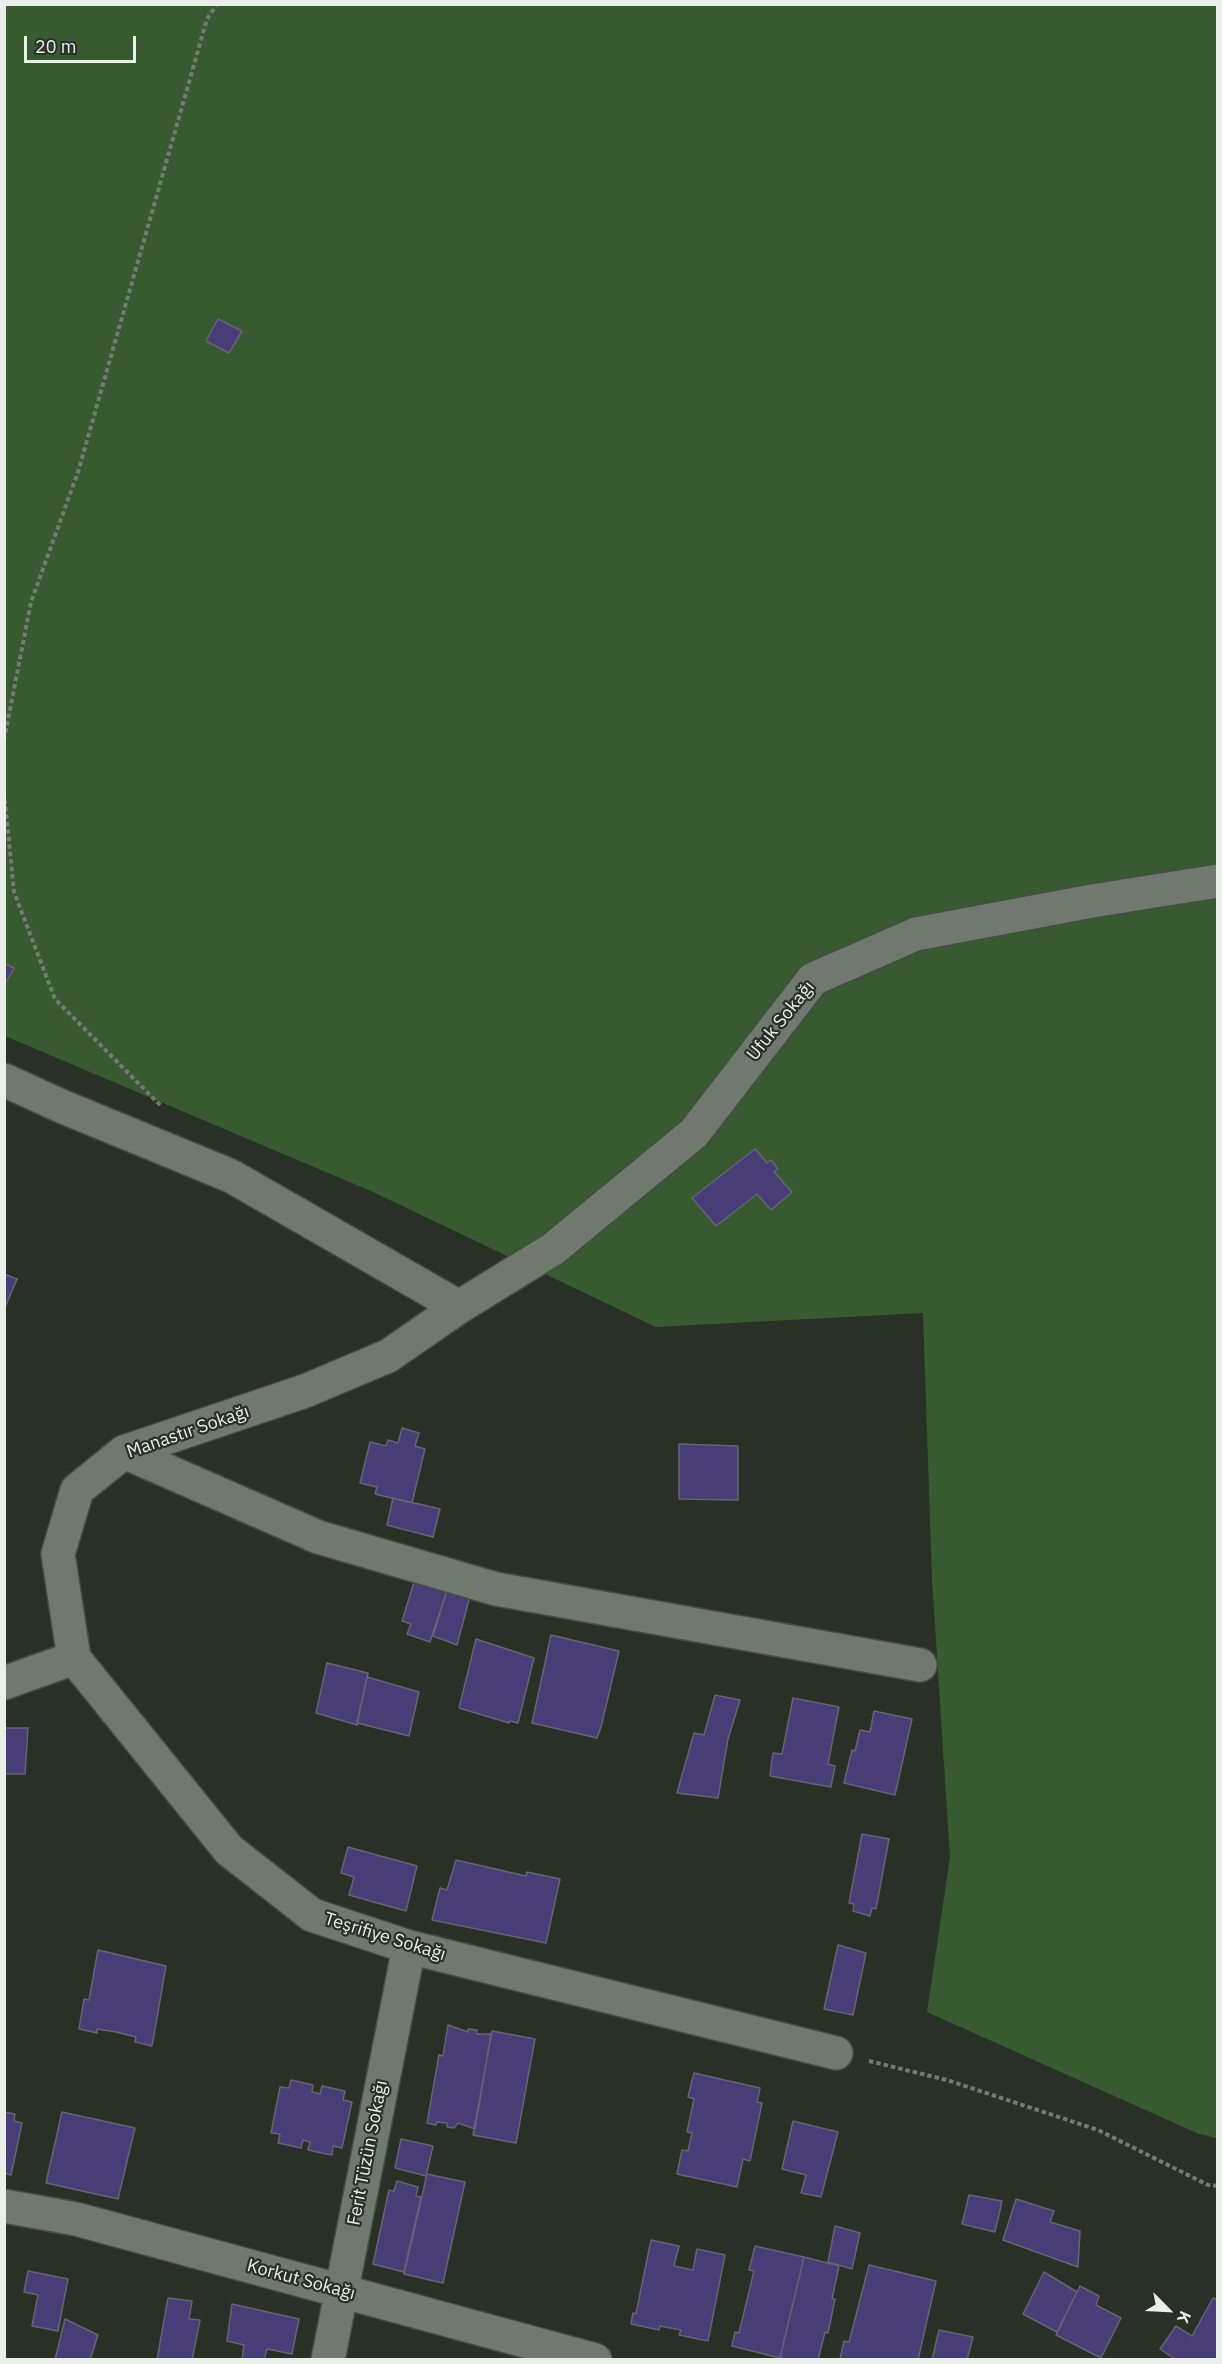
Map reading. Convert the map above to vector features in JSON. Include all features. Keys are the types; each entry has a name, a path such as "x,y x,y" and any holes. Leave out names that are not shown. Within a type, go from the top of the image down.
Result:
{"street":[{"name":"Ufuk Sokağı","path":"459,1307 552,1249 694,1133 813,978 916,934 1092,901 1218,881"},
{"path":"4,1080 231,1176 459,1307"},
{"name":"Manastır Sokağı","path":"74,1658 58,1554 77,1490 124,1452 305,1391 388,1356 459,1307"},
{"path":"124,1452 318,1537 496,1589 920,1665"},
{"path":"4,1683 74,1658"},
{"name":"Teşrifiye Sokağı","path":"74,1658 229,1850 312,1915 409,1947 836,2053"},
{"name":"Ferit Tüzün Sokağı","path":"328,2360 409,1947"},
{"name":"Korkut Sokağı","path":"4,2206 76,2219 595,2360"}],"path":[{"path":"4,740 31,602 78,472 207,19 217,4"},
{"path":"4,792 14,892 55,999 164,1109"},
{"path":"836,2053 947,2080 1098,2130 1208,2185 1218,2187"}],"green space":[{"path":"4,5 1217,5 1217,2138 1199,2134 927,2012 950,1857 932,1579 923,1313 656,1327 373,1192 5,1036"}],"building":[{"path":"218,319 242,331 229,353 206,341"},
{"path":"4,963 14,968 4,986"},
{"path":"755,1149 767,1163 771,1160 778,1169 774,1172 792,1192 771,1210 757,1194 716,1226 692,1198"},
{"path":"4,1274 17,1279 4,1310"},
{"path":"402,1428 419,1433 415,1446 425,1449 412,1503 375,1494 377,1487 360,1483 370,1442 386,1446 388,1440 398,1443"},
{"path":"679,1444 738,1446 738,1500 679,1499"},
{"path":"393,1498 440,1509 433,1537 387,1525"},
{"path":"414,1582 447,1590 430,1642 407,1634 411,1624 402,1621"},
{"path":"447,1590 470,1596 457,1645 433,1636"},
{"path":"551,1635 619,1651 597,1738 532,1723"},
{"path":"476,1639 534,1658 518,1723 509,1721 509,1723 459,1708"},
{"path":"327,1663 368,1673 357,1725 316,1713"},
{"path":"367,1677 419,1692 409,1736 357,1723"},
{"path":"715,1695 740,1700 728,1739 718,1798 677,1793 694,1733 704,1735"},
{"path":"793,1698 839,1707 828,1764 835,1766 831,1787 770,1776 773,1753 782,1754"},
{"path":"874,1711 912,1719 895,1795 844,1783 852,1750 855,1751 860,1730 870,1732"},
{"path":"4,1728 28,1728 25,1774 4,1774"},
{"path":"862,1834 889,1839 876,1909 872,1908 870,1916 853,1911 854,1904 849,1903"},
{"path":"348,1847 417,1866 406,1911 349,1895 354,1877 341,1873"},
{"path":"456,1860 526,1876 527,1872 560,1879 546,1943 432,1920 440,1888 447,1890"},
{"path":"838,1945 866,1953 853,2015 824,2009"},
{"path":"98,1950 166,1966 152,2046 135,2042 136,2037 116,2032 97,2029 97,2033 79,2029 84,1999 89,2000"},
{"path":"448,2025 468,2032 468,2029 477,2030 477,2034 491,2034 475,2129 458,2123 454,2128 447,2127 447,2123 437,2122 436,2125 427,2123 439,2055 443,2056"},
{"path":"492,2031 535,2039 516,2143 473,2135"},
{"path":"694,2073 760,2088 757,2102 762,2103 750,2161 743,2159 737,2187 677,2174 682,2150 688,2151 692,2133 687,2132 694,2099 688,2097"},
{"path":"291,2080 313,2085 312,2092 320,2094 322,2086 345,2091 343,2100 352,2102 342,2148 333,2146 332,2155 308,2150 310,2142 303,2140 301,2148 278,2143 280,2134 271,2133 280,2087 289,2088"},
{"path":"4,2112 15,2114 14,2121 22,2123 11,2175 4,2173"},
{"path":"62,2112 135,2128 118,2199 46,2183"},
{"path":"793,2121 838,2132 821,2197 801,2193 806,2175 782,2169"},
{"path":"401,2139 433,2146 426,2176 395,2168"},
{"path":"427,2174 465,2182 443,2283 404,2274"},
{"path":"397,2181 418,2187 416,2196 421,2197 404,2272 373,2264 389,2190 394,2191"},
{"path":"969,2195 1002,2201 995,2232 962,2224"},
{"path":"1016,2199 1054,2211 1050,2222 1080,2231 1078,2267 1003,2240"},
{"path":"835,2226 860,2233 852,2269 828,2262"},
{"path":"651,2240 679,2246 674,2266 693,2270 697,2249 725,2255 708,2341 679,2335 681,2330 660,2326 659,2330 631,2324 633,2313 636,2314"},
{"path":"755,2246 804,2257 780,2358 732,2346 735,2332 739,2333 754,2271 749,2270"},
{"path":"804,2257 839,2266 832,2299 835,2299 828,2333 825,2332 818,2360 787,2360 780,2358"},
{"path":"869,2265 936,2281 918,2360 840,2359 844,2341 849,2342"},
{"path":"28,2271 68,2279 58,2331 32,2326 38,2295 24,2292"},
{"path":"1044,2272 1077,2292 1057,2332 1023,2314"},
{"path":"1080,2286 1099,2296 1096,2305 1121,2318 1101,2358 1056,2335"},
{"path":"168,2298 192,2301 189,2319 200,2320 192,2360 157,2360"},
{"path":"1213,2298 1218,2300 1218,2360 1176,2360 1160,2349 1176,2326 1192,2336"},
{"path":"232,2304 299,2319 292,2354 267,2349 264,2360 242,2360 244,2345 227,2341"},
{"path":"65,2319 98,2335 90,2360 55,2360"},
{"path":"939,2330 973,2337 967,2360 932,2360"}]}
